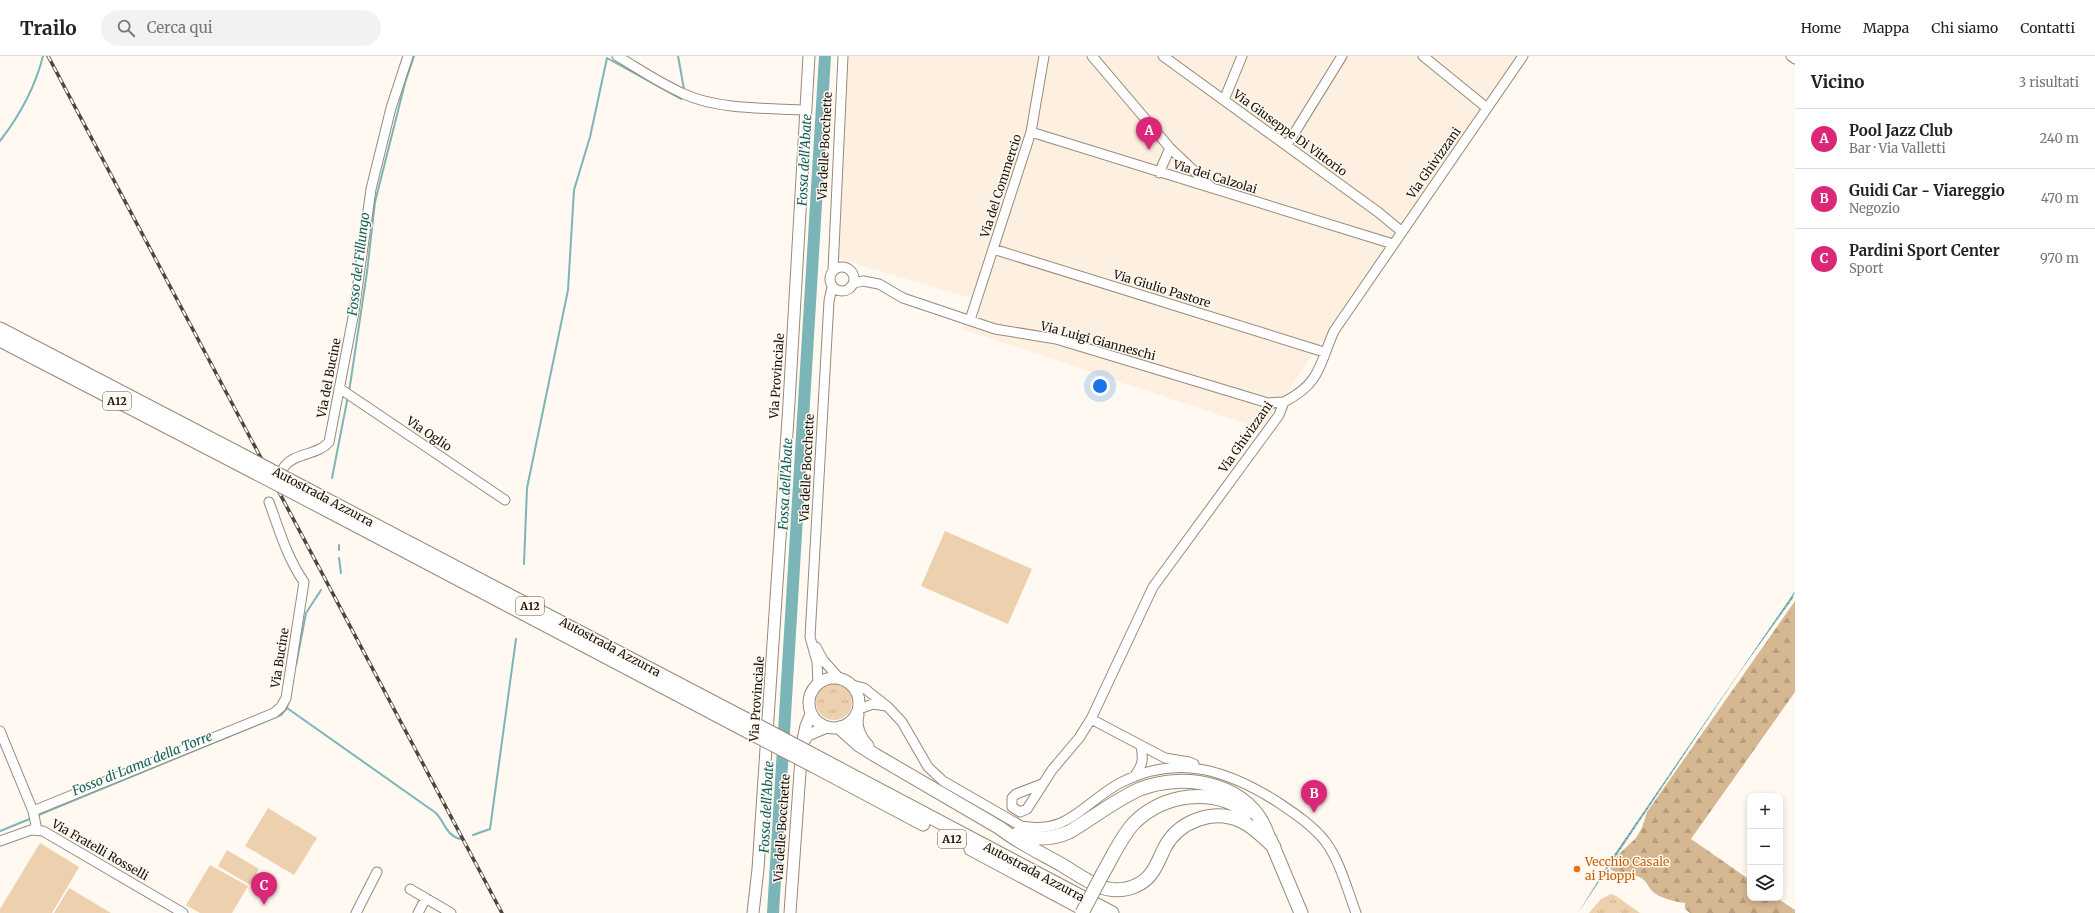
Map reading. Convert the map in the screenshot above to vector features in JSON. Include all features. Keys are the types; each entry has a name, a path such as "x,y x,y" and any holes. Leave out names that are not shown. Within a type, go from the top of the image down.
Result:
{"highway":[{"name":"Autostrada Azzurra","path":"0,329 234,456 331,512 1112,913"},
{"name":"Autostrada Azzurra","path":"0,340 234,456 308,490 750,727"},
{"path":"858,712 855,722 862,742 875,755"},
{"path":"840,728 875,755 1000,828 1013,838 1099,886 1118,890 1135,886 1148,878 1157,867 1165,847 1174,835 1186,825 1201,818 1219,816 1236,818 1271,841"},
{"name":"Autostrada Azzurra","path":"816,761 1091,913"},
{"path":"1000,828 1034,838 1057,837 1069,832 1139,790 1161,783 1183,781 1213,785 1238,796 1264,822 1301,913"},
{"path":"1082,913 1123,837 1134,824 1152,809 1175,799 1204,797 1229,802 1239,807 1256,821 1271,841"}],"main road":[{"name":"Via Provinciale","path":"753,913 758,869 766,758 809,56"},
{"path":"802,744 808,735 826,727 840,728 852,721 858,712 857,692 852,685 839,678 824,680 818,684 810,694 809,701 811,714 815,720 826,727"},
{"name":"Via delle Bocchette","path":"790,913 802,744 806,726 811,714"}],"street":[{"name":"Via del Bucine","path":"284,467 290,460 324,447 329,442 345,392 354,312 371,189 391,108 408,56"},
{"path":"617,56 684,94 703,101 753,108 806,110"},
{"name":"Via delle Bocchette","path":"810,637 829,301 835,289 830,280 837,269 832,261 843,56"},
{"name":"Via del Commercio","path":"970,320 1031,132 1044,56"},
{"path":"1092,56 1170,148 1215,190"},
{"name":"Via Giuseppe Di Vittorio","path":"1163,56 1401,230"},
{"path":"1224,100 1242,56"},
{"path":"1287,146 1342,56"},
{"path":"1423,56 1487,108"},
{"name":"Via Ghivizzani","path":"1042,784 1091,719 1153,587 1279,415 1284,402 1297,395 1310,385 1320,368 1324,352 1334,331 1401,230 1523,56"},
{"path":"1791,56 1795,59"},
{"name":"Via dei Calzolai","path":"1031,132 1159,173 1393,244"},
{"path":"1159,173 1170,148"},
{"name":"Via Giulio Pastore","path":"993,249 1324,352"},
{"path":"835,289 846,291 857,279 848,269 837,269"},
{"name":"Via Luigi Gianneschi","path":"857,279 878,284 903,298 995,328 1056,339 1268,403 1284,402"},
{"name":"Via Oglio","path":"345,392 505,500"},
{"name":"Via Bucine","path":"34,820 274,713 281,707 286,698 304,582 296,570 283,540 270,502"},
{"path":"810,637 823,660 839,678"},
{"path":"810,637 817,662 818,684"},
{"path":"852,685 864,688 888,707 902,722 928,767 943,781 1021,826 1035,828 1062,824 1119,784 1134,777 1157,770 1200,768"},
{"path":"858,712 873,704 888,707"},
{"path":"1091,719 1165,758 1189,762 1200,768 1229,776 1251,786 1303,819 1317,831 1334,857 1356,913"},
{"path":"0,731 34,820"},
{"path":"1134,777 1142,764 1142,747"},
{"path":"1142,747 1158,760 1157,770"},
{"name":"Via Fratelli Rosselli","path":"0,841 24,832 34,820 52,835 183,913"},
{"path":"356,913 377,872"},
{"path":"410,889 451,913"},
{"path":"418,913 426,898"}],"shaded area":[{"path":"846,56 1522,56 1261,429 962,329 972,298 835,258"}],"green space":[{"path":"945,531 1032,569 1008,624 921,586"},
{"path":"1795,601 1795,692 1691,839 1747,878 1747,901 1782,901 1795,910 1795,913 1690,913 1685,909 1685,903 1672,901 1659,896 1652,891 1640,877 1620,874 1610,869 1618,855 1636,838 1642,828 1647,812"},
{"path":"838,684 847,689 851,695 851,709 847,715 838,720 830,720 821,715 817,709 816,698 821,689 827,685"},
{"path":"268,808 317,838 294,875 245,846"},
{"path":"40,843 79,867 52,913 0,913 0,909"},
{"path":"227,850 259,869 250,885 218,866"},
{"path":"210,865 248,886 232,913 200,913 186,905"},
{"path":"69,888 111,913 54,913"},
{"path":"1611,894 1640,913 1589,913 1601,899"}],"water":[{"path":"1795,591 1793,598 1737,676 1578,913 1616,852"}],"waterway":[{"path":"0,141 26,101 36,79 43,56"},
{"name":"Fosso del Fillungo","path":"349,392 367,272 375,202 405,83 414,56"},
{"path":"678,56 684,89"},
{"name":"Fossa dell'Abate","path":"773,913 825,56"},
{"path":"524,564 527,488 568,290 574,190 590,137 607,58 681,99"},
{"name":"Fosso del Fillungo","path":"332,478 348,396"},
{"name":"Fosso del Fillungo","path":"339,545 339,550"},
{"name":"Fosso del Fillungo","path":"339,558 341,573"},
{"name":"Fosso del Fillungo","path":"296,665 306,613 321,590"},
{"path":"473,835 490,829 516,639"},
{"name":"Fosso di Lama della Torre","path":"36,816 281,715 287,708 288,703"},
{"path":"287,708 436,813 449,832 460,839"},
{"name":"Fosso di Lama della Torre","path":"0,831 32,818"}],"railway":[{"path":"48,56 502,913"}],"place":[{"name":"Pool Jazz Club","path":"1149,150"},
{"name":"Guidi Car - Viareggio","path":"1314,813"},
{"name":"Vecchio Casale ai Pioppi","path":"1577,869"},
{"name":"Pardini Sport Center","path":"264,905"}]}
